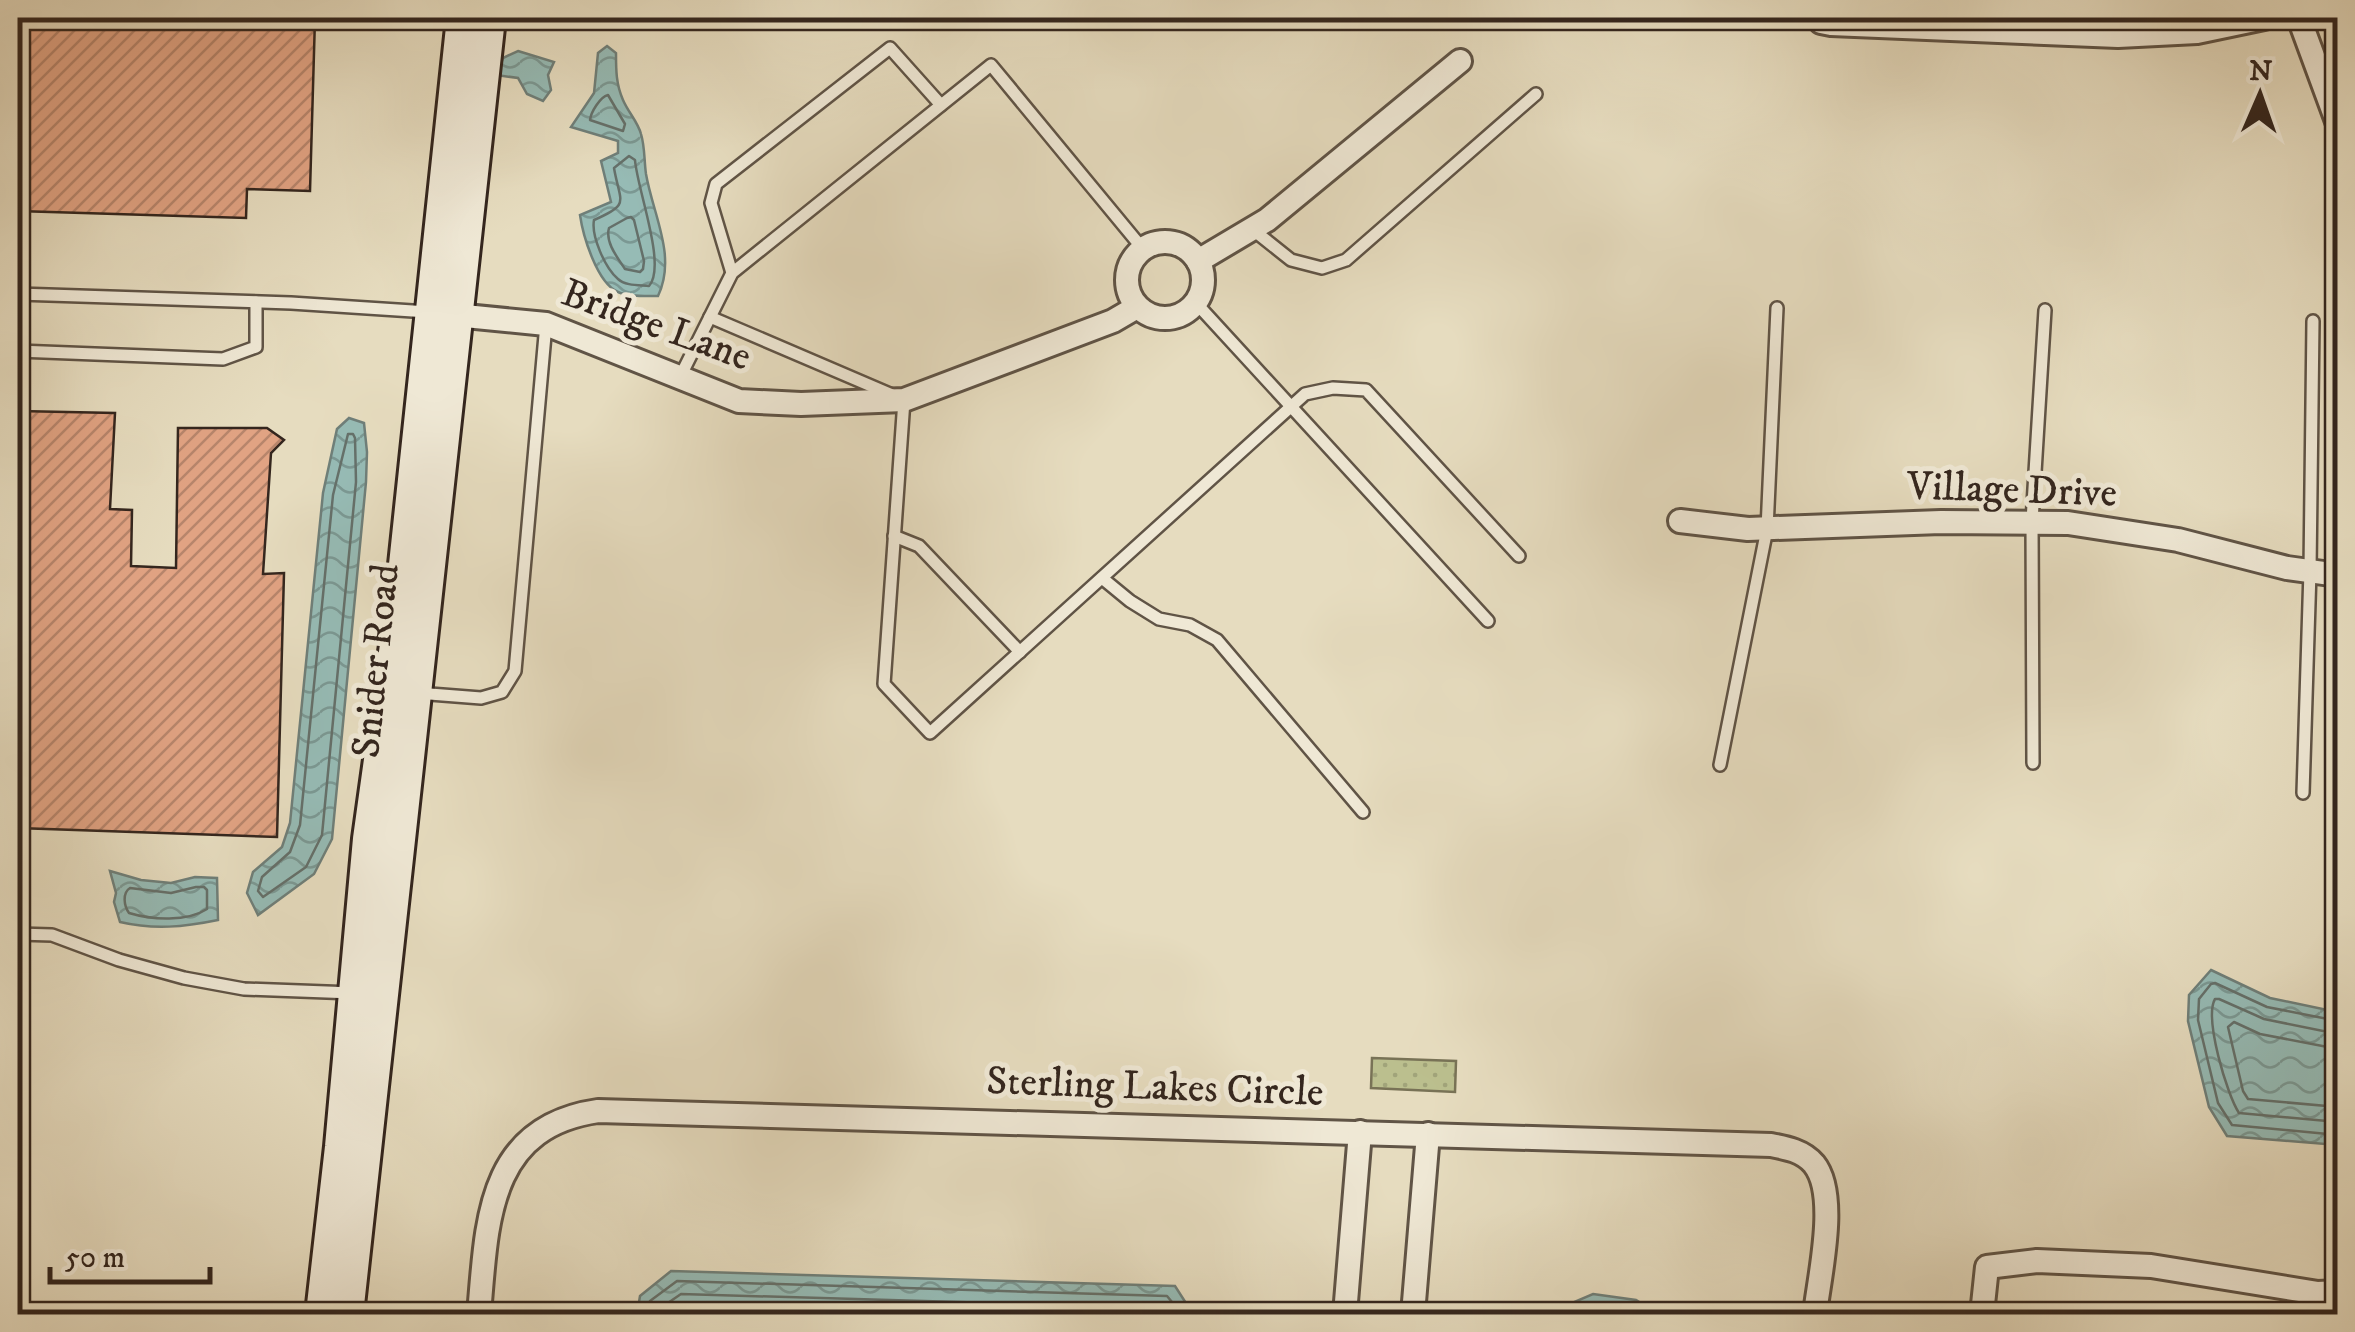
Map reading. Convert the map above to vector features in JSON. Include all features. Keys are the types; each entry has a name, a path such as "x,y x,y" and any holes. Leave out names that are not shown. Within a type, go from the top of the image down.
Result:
{"street":[{"name":"Snider Road","path":"322,1314 341,1146 417,693 463,18"},
{"name":"Snider Road","path":"347,1314 368,994 369,839 490,18"},
{"path":"1820,20 2118,36 2198,32 2264,18"},
{"path":"2300,18 2338,124"},
{"path":"1198,261 1267,220 1460,61"},
{"path":"1170,242 1183,246 1198,261 1204,280 1202,291 1188,311 1169,318 1148,315 1130,296 1130,263 1144,248 1170,242"},
{"name":"Bridge Lane","path":"444,314 546,324 739,401 801,404 904,400 1113,321 1137,307"},
{"name":"Village Drive","path":"1680,521 1748,529 1941,522 2100,526 2287,568 2338,575"},
{"name":"Sterling Lakes Circle","path":"479,1314 487,1228 494,1197 507,1167 539,1132 567,1117 598,1110 1771,1145 1802,1154 1814,1164 1826,1193 1815,1314"},
{"path":"1345,1314 1360,1132"},
{"path":"1413,1314 1428,1134"},
{"path":"1982,1314 1987,1267 2037,1262 2151,1266 2318,1293 2338,1292"}],"lane":[{"path":"732,274 711,203 716,184 890,48 941,105"},
{"path":"680,377 732,274 990,65 1144,248"},
{"path":"1252,230 1291,260 1322,268 1346,260 1536,94"},
{"path":"18,294 256,302 444,314"},
{"path":"18,350 223,359 256,347 256,302"},
{"path":"1196,303 1488,621"},
{"path":"1720,765 1767,528 1777,308"},
{"path":"2033,763 2032,522 2045,310"},
{"path":"710,317 904,400 884,684 930,733 1304,394 1333,388 1366,390 1519,556"},
{"path":"2303,793 2313,322"},
{"path":"417,693 481,698 502,692 515,672 546,324"},
{"path":"894,536 919,546 1020,652"},
{"path":"1102,578 1158,618 1190,626 1217,640 1363,812"},
{"path":"18,934 52,935 184,978 244,989 368,994"}],"green space":[{"path":"1372,1058 1456,1061 1455,1092 1371,1088"}],"water":[{"path":"607,46 616,53 621,94 638,125 662,235 665,266 658,296 627,295 610,287 592,258 580,215 611,202 601,161 618,153 618,141 571,127 594,93 598,53"},
{"path":"518,51 554,62 548,75 551,90 543,101 527,94 518,78 496,75 503,58"},
{"path":"349,418 364,423 366,482 332,839 314,874 258,915 247,893 253,872 282,847 290,823 323,493 337,429"},
{"path":"110,871 171,883 195,877 217,878 218,920 169,927 120,922"},
{"path":"2211,970 2270,998 2337,1012 2337,1145 2227,1136 2209,1107 2188,1021 2189,995"},
{"path":"671,1271 1175,1286 1193,1314 637,1314 640,1296"},
{"path":"1593,1294 1636,1300 1658,1314 1566,1314 1567,1305"}],"building":[{"path":"18,18 315,18 310,191 247,189 246,218 18,211"},
{"path":"18,411 115,413 110,509 132,510 131,566 176,568 178,428 267,428 284,440 271,453 263,574 284,573 277,837 18,828"}]}
